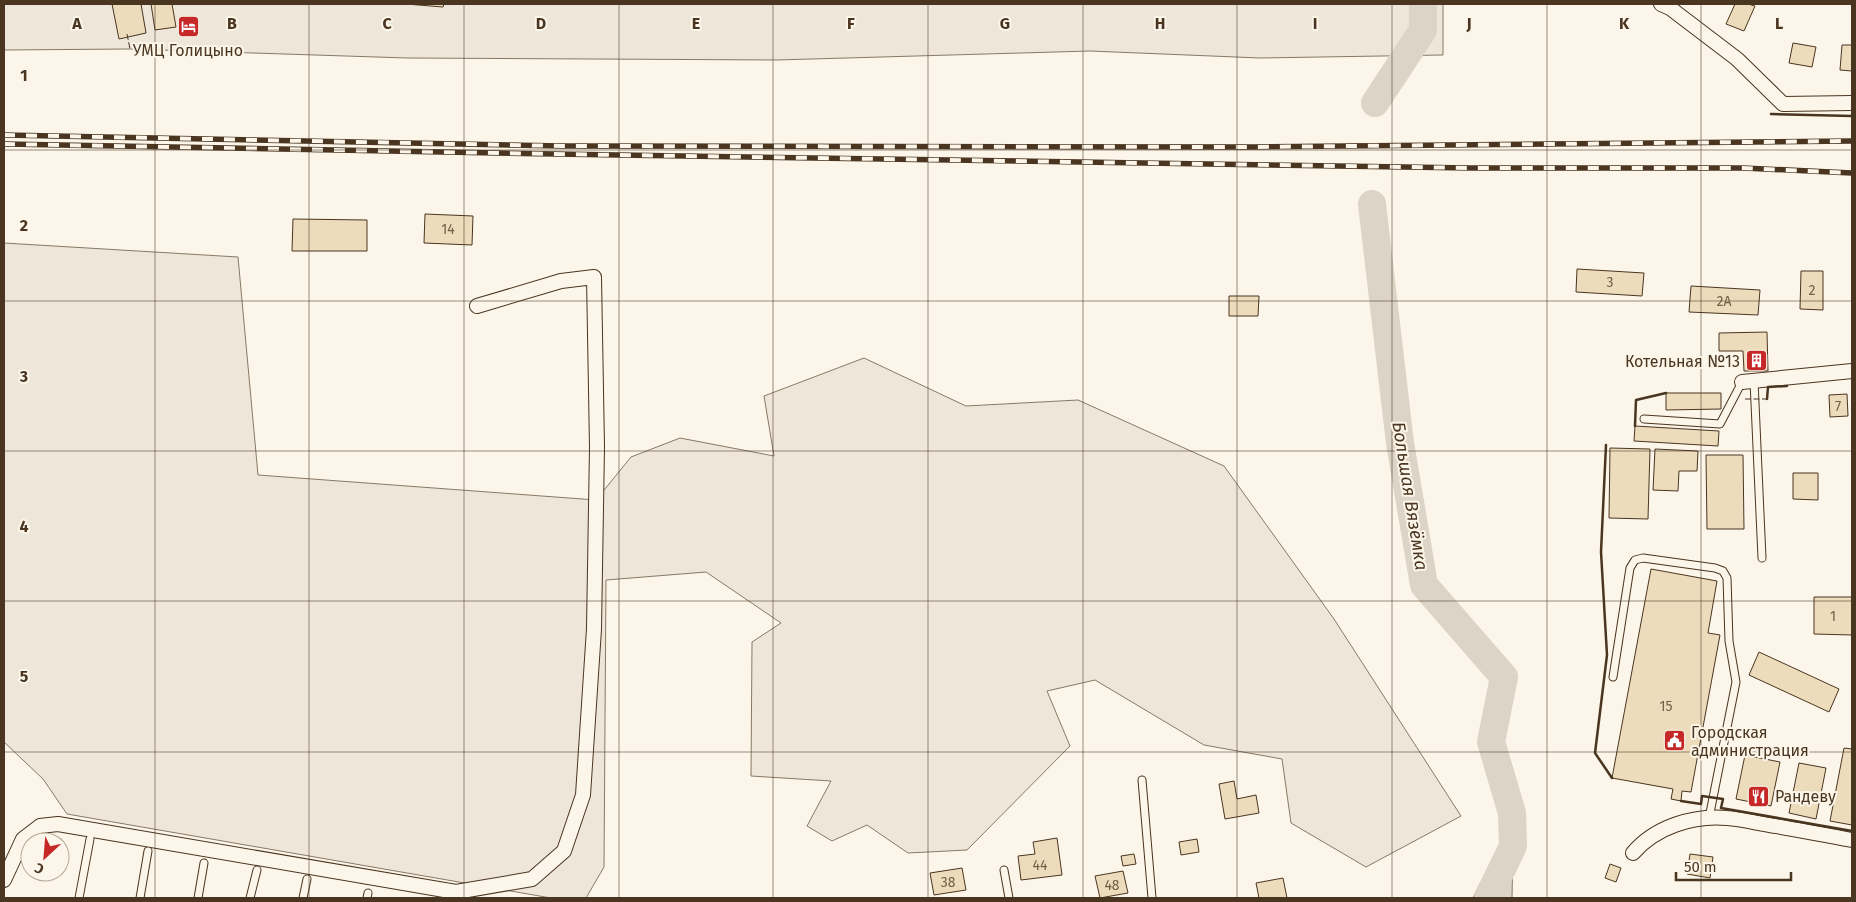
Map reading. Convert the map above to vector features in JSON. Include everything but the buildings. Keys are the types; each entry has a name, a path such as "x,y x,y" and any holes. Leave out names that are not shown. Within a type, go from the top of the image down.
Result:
{"street":[{"path":"1661,4 1670,8 1737,59 1783,104 1852,103"},
{"path":"4,880 23,839 40,826 58,824 456,892 532,879 564,851 583,796 593,638 596,447 594,277 561,281 478,306"},
{"path":"1748,382 1852,371"},
{"path":"1633,853 1654,834 1679,823 1709,818 1727,818 1852,840"}],"lane":[{"path":"1644,419 1720,424 1748,382"},
{"path":"1748,382 1762,558"},
{"path":"1613,677 1630,568 1635,560 1643,558 1715,568 1723,571 1726,578 1729,641 1736,682 1709,818"},
{"path":"1142,780 1152,898"},
{"path":"79,898 90,839"},
{"path":"140,898 148,851"},
{"path":"198,898 204,863"},
{"path":"250,898 256,870"},
{"path":"1004,870 1009,898"},
{"path":"303,898 307,879"}],"shaded area":[{"path":"4,4 1443,4 1443,55 1260,58 1090,51 777,60 407,58 130,49 4,50"},
{"path":"4,243 238,257 258,475 596,500 631,457 680,438 774,456 764,396 864,358 966,406 1078,400 1224,466 1334,619 1461,816 1366,867 1291,823 1282,759 1204,745 1095,680 1047,691 1070,746 967,850 908,853 867,825 832,841 807,826 831,781 751,776 752,642 781,623 706,572 606,580 604,867 586,898 551,898 67,814 43,779 4,742"},
{"path":"1513,846 1512,898 1473,898 1491,862"}],"waterway":[{"name":"Большая Вязёмка","path":"1375,103 1423,30 1423,4"},
{"name":"Большая Вязёмка","path":"1372,204 1400,443 1424,585 1504,677 1491,742 1512,813 1513,846 1488,898"}],"railway":[{"path":"4,135 562,146 1253,147 1852,141"},
{"path":"4,144 1471,168 1743,168 1852,173"}],"fence":[{"path":"127,34 130,49"},
{"path":"1745,399 1767,399"}],"wall":[{"path":"1771,114 1852,116"},
{"path":"1767,399 1768,387 1787,386"},
{"path":"1635,426 1636,400 1666,393"},
{"path":"1606,445 1601,552 1607,655 1595,753 1612,778"},
{"path":"1681,801 1701,804 1702,796 1723,799 1721,808 1852,831"}],"place":[{"name":"УМЦ Голицыно","path":"188,26"},
{"name":"Котельная №13","path":"1756,361"},
{"name":"Городская администрация","path":"1675,741"},
{"name":"Рандеву","path":"1759,796"}]}
